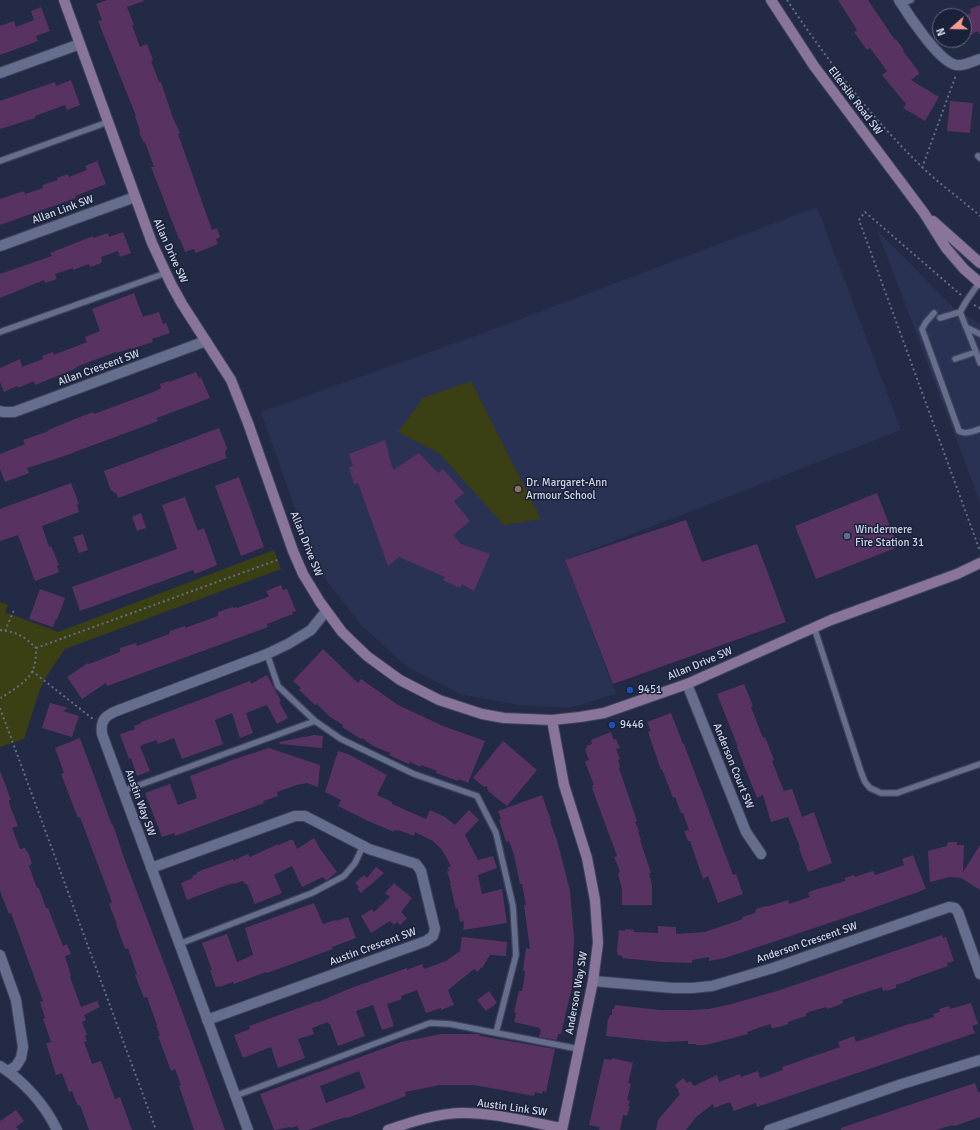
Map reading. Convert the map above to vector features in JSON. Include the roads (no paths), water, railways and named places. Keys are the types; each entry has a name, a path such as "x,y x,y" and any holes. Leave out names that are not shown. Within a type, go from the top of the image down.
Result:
{"street":[{"name":"Allan Drive SW","path":"64,0 146,228 182,304 231,380 248,423 293,551 303,574 326,611 342,632 367,656 400,680 439,700 482,714 504,718 552,720 604,713 687,684 814,627 957,574 980,563"},
{"name":"Ellerslie Road SW","path":"771,0 814,66 924,213 946,248 964,269 980,283"},
{"path":"900,2 944,59 956,65 980,59"},
{"path":"0,74 80,44"},
{"name":"Allan Link SW","path":"0,246 135,197"},
{"name":"Ellerslie Road SW","path":"924,213 980,263"},
{"name":"Allan Crescent SW","path":"0,411 14,412 206,341"},
{"path":"267,654 288,644 311,630 326,611"},
{"name":"Austin Way SW","path":"248,1130 102,734 101,725 109,714 118,710 267,654"},
{"name":"Anderson Court SW","path":"687,684 746,832 761,854"},
{"name":"Anderson Way SW","path":"552,720 564,785 587,858 595,900 598,943 593,981 562,1129"},
{"name":"Austin Crescent SW","path":"151,868 295,816 305,816 363,846 416,864 421,871 435,929 433,936 426,940 207,1020"},
{"name":"Anderson Crescent SW","path":"593,981 673,988 712,986 773,968 949,907 955,908 958,912 980,974"},
{"path":"0,955 16,1000 23,1046 21,1058 16,1066 4,1069"},
{"path":"769,1130 902,1084 980,1060"},
{"path":"4,1069 26,1087 52,1119 57,1130"},
{"name":"Austin Link SW","path":"388,1130 442,1115 462,1113 498,1116 562,1129"}],"lane":[{"path":"900,2 912,0"},
{"path":"0,161 108,122"},
{"path":"0,332 166,273"},
{"path":"940,318 960,312 980,283"},
{"path":"960,312 980,363"},
{"path":"934,313 922,329 959,431 962,433 968,433 980,429"},
{"path":"966,326 980,334"},
{"path":"955,359 976,352"},
{"path":"814,627 861,772 865,782 870,788 881,793 897,793 980,764"},
{"path":"267,654 278,686 315,721 341,739 414,774 477,796 496,834 513,906 516,955 496,1033"},
{"path":"123,791 315,721"},
{"path":"179,944 312,893 344,876 355,863 363,846"},
{"path":"235,1096 430,1023 450,1024 579,1050"}],"place":[{"name":"Dr. Margaret-Ann Armour School","path":"518,489"},
{"name":"Windermere Fire Station 31","path":"847,536"},
{"name":"9451","path":"630,690"},
{"name":"9446","path":"612,725"}]}
